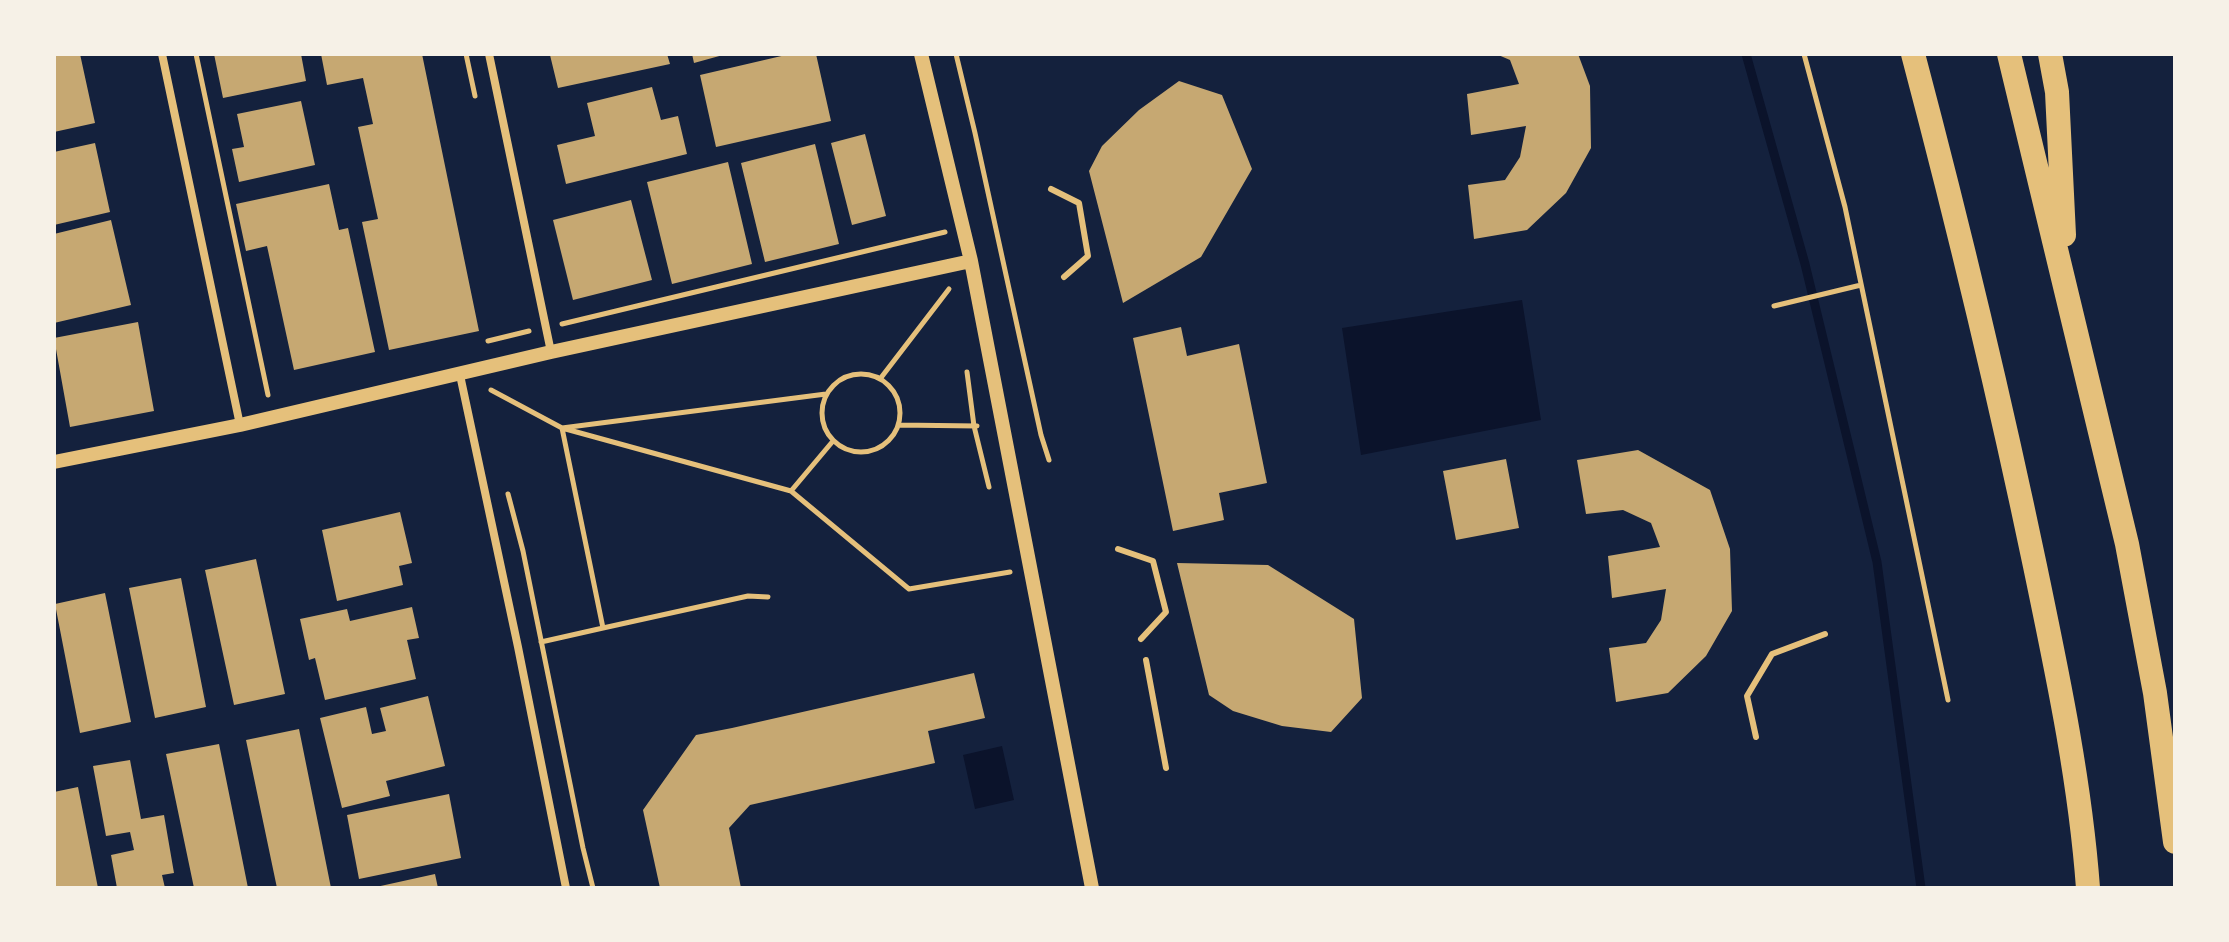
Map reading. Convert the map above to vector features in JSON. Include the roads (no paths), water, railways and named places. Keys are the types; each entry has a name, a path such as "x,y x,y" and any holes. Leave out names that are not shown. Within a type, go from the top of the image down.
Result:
{"highway":[{"path":"1913,54 1950,193 2014,465 2065,709 2088,888"},
{"path":"2009,54 2127,544 2155,693 2175,842"},
{"path":"2050,54 2057,92 2067,289"}],"street":[{"path":"162,54 240,425"},
{"path":"489,54 551,352"},
{"path":"921,54 971,261 1092,888"},
{"path":"54,462 240,425 551,352 971,261"},
{"path":"460,375 566,888"}],"lane":[{"path":"1051,189 1079,203 1088,256 1064,277"},
{"path":"1118,549 1153,561 1163,599 1166,612 1141,639"},
{"path":"1756,737 1747,696 1772,654 1825,634"},
{"path":"1146,660 1166,768"}],"water":[{"path":"1522,300 1541,420 1361,455 1342,328"},
{"path":"1002,746 1014,800 975,809 963,755"}],"waterway":[{"path":"1746,54 1805,264 1877,562 1921,888"}]}
